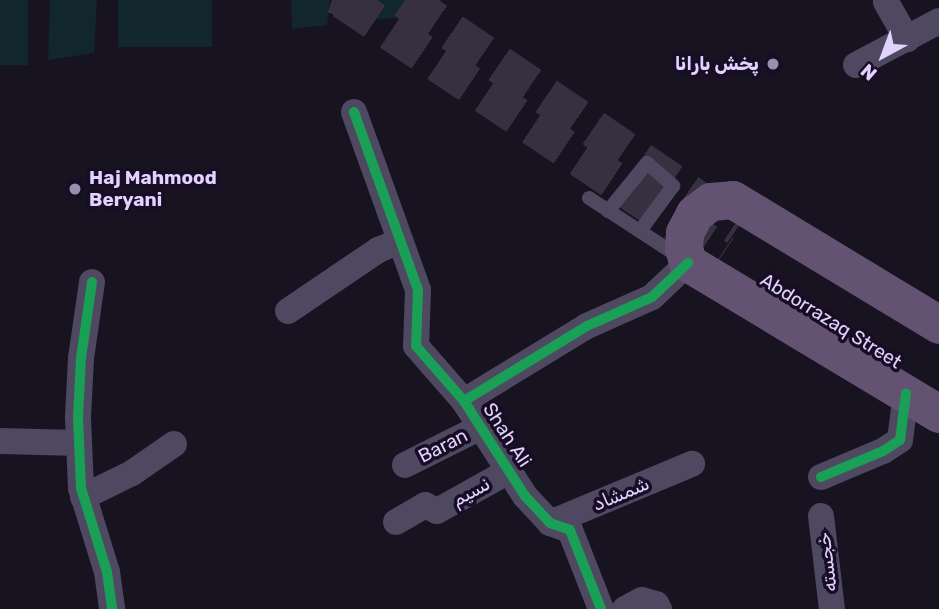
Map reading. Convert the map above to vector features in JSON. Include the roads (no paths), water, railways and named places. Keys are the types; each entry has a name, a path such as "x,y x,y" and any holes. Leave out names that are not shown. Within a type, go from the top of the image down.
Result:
{"main road":[{"path":"720,236 939,326"},
{"path":"720,236 922,391 939,414"},
{"name":"Abdorrazaq Street","path":"720,236 939,352"}],"street":[{"path":"886,2 907,39"},
{"path":"856,65 939,21"},
{"name":"Shah Ali","path":"354,112 418,290 416,346 464,401 525,496 551,523 570,530 601,609"},
{"path":"464,401 587,326 652,297 720,236"},
{"path":"288,311 378,250 400,241"},
{"path":"92,282 81,358 79,443 83,497 107,572 112,609"},
{"path":"832,472 900,440 922,391"},
{"name":"Baran","path":"405,465 481,427"},
{"path":"0,441 79,443"},
{"path":"83,497 132,473 174,444"},
{"name":"شمشاد","path":"551,523 692,464"},
{"name":"نسیم","path":"396,522 425,505 437,511 509,471"},
{"name":"خجسته","path":"821,516 832,609"},
{"path":"625,609 642,600 656,604 659,609"}],"lane":[{"path":"608,211 647,163 673,186 639,231"},
{"path":"589,198 639,231 720,236"}],"tunnel":[{"path":"332,0 357,9"},
{"path":"343,0 723,253"},
{"path":"405,0 738,227"}],"place":[{"name":"پخش بارانا","path":"773,64"},
{"name":"Haj Mahmood Beryani","path":"75,189"}]}
